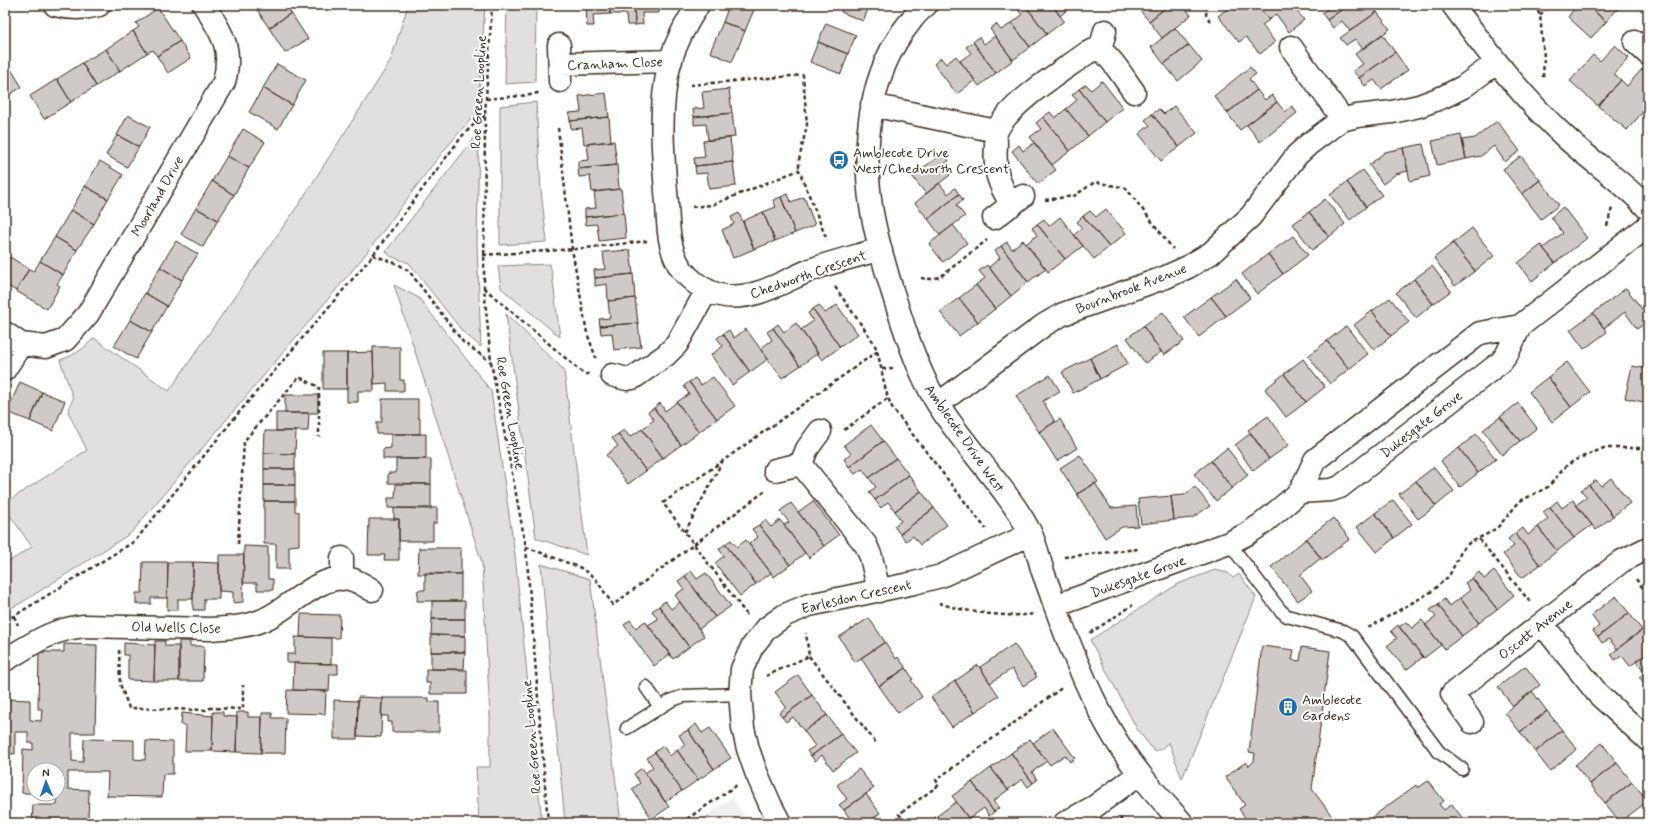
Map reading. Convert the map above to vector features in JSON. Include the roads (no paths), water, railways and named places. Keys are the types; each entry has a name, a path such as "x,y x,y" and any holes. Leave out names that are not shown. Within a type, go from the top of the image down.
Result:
{"street":[{"path":"54,5 68,8 99,5"},
{"name":"Moorland Drive","path":"5,369 13,338 46,347 66,340 88,314 224,82 228,66 227,49 222,34 204,5"},
{"name":"Chedworth Crescent","path":"698,5 687,23 671,61 664,101 662,148 670,239 675,258 684,272 695,283 707,290 724,296 740,297 755,294 829,264 880,249"},
{"name":"Amblecote Drive West","path":"926,5 909,22 892,49 880,75 872,105 868,137 868,167 871,205 880,249 900,315 916,358 928,386 938,404 1017,511 1031,534 1056,608 1098,709 1115,739 1140,774 1182,823"},
{"path":"1453,5 1496,63 1537,110 1591,160 1637,197 1648,209"},
{"path":"994,218 1018,200 1002,189 997,176 995,158 996,131 1015,106 1103,41 1107,56 1134,92"},
{"path":"1290,48 1343,120"},
{"name":"Cranham Close","path":"560,63 671,61"},
{"name":"Bournbrook Avenue","path":"938,404 1044,325 1063,314 1166,278 1211,253 1252,216 1298,155 1309,144 1343,120 1356,116 1392,112 1442,97 1463,87 1496,63"},
{"path":"872,105 996,131"},
{"name":"Dukesgate Grove","path":"1300,492 1331,490 1340,487 1501,362 1507,354 1520,326 1648,226"},
{"path":"607,375 627,379 633,378 666,355 677,344 707,290"},
{"name":"Dukesgate Grove","path":"1056,608 1229,543 1247,534 1262,524 1300,492 1315,460 1480,333 1520,326"},
{"path":"801,464 806,449 820,431"},
{"path":"775,470 801,464"},
{"path":"801,464 866,545 872,557 879,591"},
{"name":"Earlesdon Crescent","path":"780,823 756,772 743,728 740,692 742,669 752,648 767,628 785,615 809,605 879,591 941,576 1031,534"},
{"name":"Oscott Avenue","path":"1472,722 1452,694 1622,561 1648,548"},
{"name":"Old Wells Close","path":"5,660 49,634 65,628 84,626 119,626 210,629 251,624 273,615 321,584 334,579 342,569 350,579 372,590"},
{"path":"1544,623 1598,694 1648,740"},
{"path":"1065,823 1094,807 1140,774"}],"lane":[{"path":"1229,543 1280,610 1287,616 1343,631 1352,636 1439,752 1462,769"},
{"path":"646,687 660,707"},
{"path":"627,728 672,700 684,696 740,692"}],"place":[{"name":"Amblecote Drive West/Chedworth Crescent","path":"839,160"},
{"name":"Amblecote Gardens","path":"1288,707"}]}
